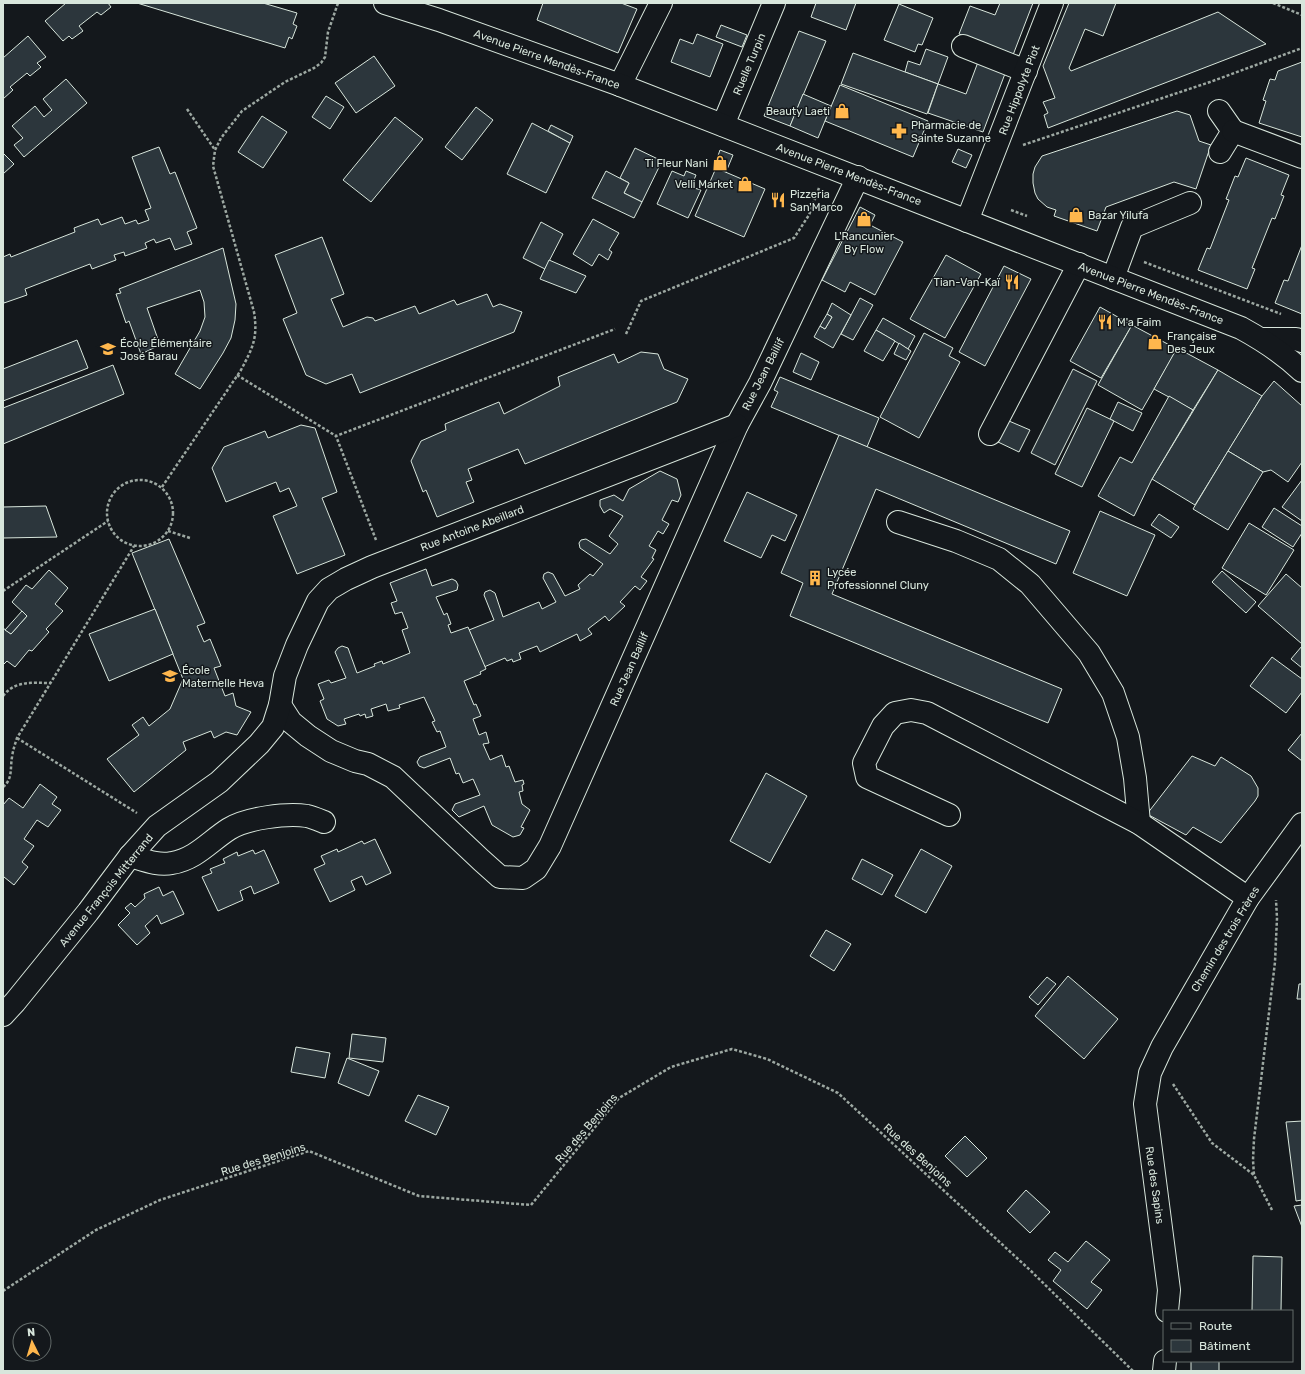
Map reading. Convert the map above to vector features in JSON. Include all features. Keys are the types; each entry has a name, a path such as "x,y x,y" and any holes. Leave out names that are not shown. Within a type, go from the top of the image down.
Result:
{"street":[{"name":"Avenue Pierre Mendès-France","path":"384,3 439,20 620,85 1240,328 1262,339 1279,351 1302,371"},
{"path":"620,85 661,3"},
{"name":"Ruelle Turpin","path":"723,125 774,3"},
{"name":"Rue Hippolyte Piot","path":"967,221 1052,3"},
{"path":"963,46 1026,71"},
{"path":"1219,111 1233,131 1302,157"},
{"path":"1220,152 1233,131"},
{"name":"Rue Jean Baillif","path":"280,705 291,722 308,736 331,751 368,764 393,777 480,860 500,877 523,878 536,869 550,846 737,426 760,383 858,177"},
{"path":"1113,278 1132,227 1190,203"},
{"path":"990,434 1079,264"},
{"path":"1262,339 1296,339 1302,341"},
{"name":"Rue Antoine Abeillard","path":"280,705 285,676 300,639 318,601 329,589 346,579 385,562 737,426"},
{"path":"898,522 956,541 999,560 1030,584 1089,653 1113,693 1128,736 1135,778 1139,823"},
{"name":"Avenue François Mitterrand","path":"3,1015 83,918 130,856 157,826 219,782 259,744 273,727 280,705"},
{"path":"949,815 867,777 864,763 884,726 895,713 910,710 927,713 1139,823 1248,898"},
{"path":"130,856 156,864 172,863 192,858 230,828 256,819 284,815 307,816 324,822"},
{"name":"Chemin des trois Frères","path":"1156,1059 1248,898 1302,824"},
{"name":"Rue des Sapins","path":"1156,1059 1150,1073 1145,1104 1169,1290 1167,1310"}],"path":[{"path":"162,487 237,375 251,351 255,339 256,326 254,312 213,166 215,150 221,138 242,111 285,82 321,63 325,57 328,32 338,3"},
{"path":"1273,3 1302,15"},
{"path":"994,155 1210,82 1302,48"},
{"path":"187,109 215,150"},
{"path":"626,334 641,301 794,238 809,215 819,188 848,198"},
{"path":"336,436 615,329"},
{"path":"237,375 336,436 385,562"},
{"path":"138,479 151,481 162,487 170,497 173,509 172,521 168,531 152,544 134,546 121,540 113,532 108,521 106,510 110,498 116,489 126,482 138,479"},
{"path":"3,591 108,521"},
{"path":"168,531 190,538"},
{"path":"3,787 7,784 10,776 12,756 17,738 134,546"},
{"path":"3,696 8,690 20,683 51,683"},
{"path":"17,738 157,826"},
{"path":"1269,869 1275,889 1277,918 1276,962 1254,1139 1253,1160 1254,1175 1272,1210"},
{"name":"Rue des Benjoins","path":"3,1291 96,1230 160,1200 309,1150 419,1196 531,1204 619,1098 671,1067 732,1049 767,1059 838,1093 1031,1271 1133,1371"},
{"path":"1156,1059 1212,1143 1254,1175"}],"building":[{"path":"66,3 108,3 111,7 101,15 97,12 79,26 83,31 72,39 69,36 63,41 45,21"},
{"path":"137,3 263,3 297,13 293,24 297,26 292,39 289,37 285,48"},
{"path":"543,3 621,3 637,9 618,53 537,20"},
{"path":"816,3 856,3 846,30 811,17"},
{"path":"1000,3 1033,3 1013,55 959,34 970,6 995,15"},
{"path":"1069,3 1116,3 1103,36 1085,29 1069,68 1071,71 1218,12 1266,44 1048,128 1044,115 1048,113 1043,102 1055,98 1043,66"},
{"path":"899,4 933,18 922,45 918,44 915,52 884,40"},
{"path":"721,25 747,35 742,47 716,37"},
{"path":"799,31 826,41 790,126 764,116"},
{"path":"697,34 723,44 710,77 671,62 680,39 693,44"},
{"path":"28,36 46,57 37,63 41,67 30,76 27,73 10,87 13,90 3,99 3,58"},
{"path":"926,49 948,57 938,84 905,72 908,61 920,65"},
{"path":"853,53 938,84 927,114 841,84"},
{"path":"374,56 395,86 356,113 335,83"},
{"path":"978,62 1006,71 983,132 928,113 938,84 966,94"},
{"path":"1302,62 1302,137 1259,123 1266,101 1263,100 1270,79 1275,80 1278,71"},
{"path":"66,79 87,103 24,157 14,145 23,138 12,126 35,106 44,117 52,110 43,99"},
{"path":"840,85 928,121 913,157 825,121"},
{"path":"803,94 831,106 818,138 790,126"},
{"path":"326,96 344,107 330,129 312,117"},
{"path":"476,107 493,120 462,160 445,147"},
{"path":"1177,111 1190,115 1199,141 1211,145 1196,189 1174,182 1106,207 1097,231 1054,216 1056,210 1047,207 1038,199 1033,183 1033,174 1035,167 1042,156"},
{"path":"262,116 287,132 263,168 238,152"},
{"path":"395,117 423,139 371,202 343,180"},
{"path":"532,123 570,143 546,193 507,174"},
{"path":"551,125 573,136 570,143 548,131"},
{"path":"159,147 170,174 175,172 197,228 187,232 192,244 175,250 170,238 156,243 154,239 145,243 147,248 125,256 124,252 114,255 116,260 92,269 90,264 25,289 27,295 4,303 3,257 10,254 11,257 75,232 74,228 98,219 101,225 122,217 125,224 136,220 138,224 149,220 145,210 151,208 132,157"},
{"path":"635,148 662,161 642,202 624,193 629,183 620,178"},
{"path":"958,149 972,155 966,168 952,162"},
{"path":"720,150 733,155 726,172 714,167"},
{"path":"4,154 14,164 3,174 3,155"},
{"path":"1246,158 1289,175 1281,195 1284,196 1275,219 1272,218 1252,268 1255,269 1247,289 1198,270 1207,248 1210,249 1229,200 1226,199 1235,176 1238,177"},
{"path":"716,168 765,189 744,237 695,216"},
{"path":"606,171 629,183 624,193 642,202 634,218 592,198"},
{"path":"672,171 684,176 686,171 696,175 691,187 701,190 688,218 657,204"},
{"path":"860,207 875,215 870,225 903,242 875,295 850,282 845,292 822,280"},
{"path":"593,219 619,233 609,250 612,252 608,260 599,254 592,266 573,254"},
{"path":"541,222 563,234 545,269 523,258"},
{"path":"322,237 344,294 331,299 343,327 367,317 373,318 375,321 415,306 419,314 454,300 457,305 487,294 493,307 500,304 522,312 514,332 360,393 352,374 326,384 306,375 283,319 297,313 275,255"},
{"path":"1302,245 1302,314 1275,303 1284,280 1288,281"},
{"path":"223,248 236,304 235,320 231,338 200,389 175,374 200,331 205,317 204,302 200,290 147,308 160,345 141,354 129,321 126,323 116,294 121,293 119,289"},
{"path":"946,255 981,274 945,338 910,319"},
{"path":"549,260 586,276 576,293 540,279"},
{"path":"1004,266 1031,279 985,366 959,352"},
{"path":"860,298 873,305 853,340 841,334"},
{"path":"832,303 851,315 833,348 814,337 820,326 825,329 832,317 827,314"},
{"path":"1100,307 1132,325 1101,378 1070,361"},
{"path":"827,314 832,317 825,329 820,326"},
{"path":"883,318 915,336 908,349 876,330"},
{"path":"1132,325 1177,349 1142,410 1098,385"},
{"path":"876,330 895,341 883,361 864,351"},
{"path":"924,333 953,348 949,356 960,362 919,438 880,417"},
{"path":"77,340 88,368 3,401 3,369"},
{"path":"899,343 911,351 906,360 894,354"},
{"path":"1177,348 1218,370 1193,410 1154,389"},
{"path":"641,352 658,354 664,369 688,379 677,402 525,464 518,449 468,469 472,480 466,482 474,502 437,517 426,490 423,492 411,461 421,441 446,430 445,424 499,402 504,414 560,386 558,377 614,354 618,363"},
{"path":"801,353 819,362 811,380 793,372"},
{"path":"113,365 124,394 3,444 3,408"},
{"path":"1073,369 1097,381 1055,465 1031,453"},
{"path":"1218,370 1262,396 1195,505 1152,479"},
{"path":"780,377 879,418 867,447 771,407 778,392 774,390"},
{"path":"1274,381 1302,406 1302,462 1288,482 1271,470 1263,472 1228,451 1262,396"},
{"path":"1169,396 1193,410 1152,479 1134,516 1098,496 1120,457 1132,463"},
{"path":"1118,402 1142,413 1133,431 1110,419"},
{"path":"1087,408 1114,421 1082,487 1055,474"},
{"path":"1009,421 1030,430 1019,452 998,442"},
{"path":"301,425 315,428 337,492 322,498 345,555 297,574 273,516 297,506 289,488 280,492 276,482 226,502 212,468 224,447 265,431 268,438"},
{"name":"Lycée Professionnel Cluny","path":"839,435 1070,531 1056,564 876,489 832,594 1062,689 1048,723 790,616 803,583 781,573"},
{"path":"1228,451 1263,472 1228,530 1193,509"},
{"path":"660,471 677,479 681,495 678,502 672,500 662,520 669,524 663,534 658,531 649,546 656,550 652,558 654,559 641,577 647,581 640,590 635,586 620,602 625,606 609,621 605,616 588,629 592,634 580,641 577,634 540,652 537,646 519,653 521,659 513,662 512,659 507,661 505,658 484,667 469,630 494,620 484,595 485,592 490,590 495,593 503,617 539,602 542,609 556,602 543,578 544,574 548,572 553,574 565,596 580,589 578,585 590,574 593,576 603,564 580,548 579,543 581,540 586,539 610,554 618,544 609,536 623,516 610,509 604,513 600,506 600,500 614,495 623,501 629,489"},
{"path":"1302,480 1302,521 1282,507"},
{"path":"747,492 797,515 785,541 772,535 761,558 724,541"},
{"path":"46,506 57,537 3,538 3,507"},
{"path":"1274,508 1302,526 1302,533 1293,547 1262,527"},
{"path":"1100,511 1155,535 1127,596 1073,573"},
{"path":"1159,514 1179,527 1171,538 1151,525"},
{"path":"1249,523 1294,550 1266,595 1222,568"},
{"path":"169,539 205,623 197,626 204,642 210,639 221,666 214,668 225,696 233,693 236,706 251,712 237,735 226,732 214,738 211,731 183,742 186,750 134,792 107,759 139,735 132,725 143,717 149,726 170,709 183,679 132,553"},
{"path":"426,569 432,586 452,579 456,581 458,585 457,590 436,597 444,615 447,613 451,624 448,625 451,633 468,627 486,669 480,672 481,674 464,681 474,705 476,704 481,716 473,719 479,735 486,732 489,743 483,744 490,760 502,755 506,767 509,766 515,782 523,780 523,791 519,792 522,804 530,810 521,827 524,828 520,835 513,837 492,825 484,806 459,817 452,810 455,804 480,795 473,779 463,783 459,773 456,774 450,758 424,768 419,766 417,762 420,757 446,747 440,731 437,732 432,722 435,721 424,697 399,705 400,708 388,711 386,704 371,709 373,716 366,718 365,714 360,716 359,714 344,719 346,724 338,726 327,719 320,701 324,699 318,684 329,680 331,683 346,678 335,652 338,648 342,646 348,648 357,673 375,666 374,664 382,661 383,664 410,653 402,630 408,628 402,612 395,614 391,603 397,601 390,583"},
{"path":"49,570 68,588 55,604 63,611 46,629 49,632 32,651 29,650 15,667 7,661 3,665 3,628 11,634 27,616 12,602 26,585 32,589"},
{"path":"1222,571 1256,602 1246,613 1212,582"},
{"path":"1286,574 1302,588 1302,644 1258,606"},
{"path":"155,609 173,654 109,681 89,634"},
{"path":"22,611 27,616 11,634 5,630"},
{"path":"1302,646 1302,668 1291,659"},
{"path":"1272,657 1302,679 1302,692 1286,713 1250,686"},
{"path":"1302,733 1302,761 1288,750"},
{"path":"1192,756 1215,766 1221,757 1251,776 1258,788 1258,796 1255,801 1221,843 1193,827 1186,835 1147,814"},
{"path":"766,773 807,796 770,863 730,841"},
{"path":"40,784 57,797 52,804 61,810 48,827 37,820 24,839 34,846 22,862 28,867 14,885 4,877 3,878 3,805 9,798 23,808"},
{"path":"375,839 391,873 366,885 362,876 351,881 355,890 330,902 314,869 325,864 321,856 337,849 338,852 362,841 364,844"},
{"path":"921,849 952,866 926,913 895,896"},
{"path":"253,850 255,854 264,850 279,883 254,894 251,886 240,891 243,900 218,911 202,877 212,873 210,869 225,863 223,859 237,852 238,856"},
{"path":"862,859 893,875 882,895 852,879"},
{"path":"159,887 163,896 173,891 184,914 161,924 157,915 145,926 150,933 137,945 118,925 130,913 125,908 131,903 135,907 145,898 144,894"},
{"path":"826,930 851,944 834,971 810,956"},
{"path":"1068,976 1118,1019 1084,1059 1035,1016"},
{"path":"1047,977 1056,984 1038,1005 1029,997"},
{"path":"1299,984 1302,984 1302,999 1297,999"},
{"path":"352,1034 386,1038 383,1062 349,1058"},
{"path":"296,1047 330,1053 325,1078 291,1072"},
{"path":"347,1058 379,1071 369,1096 338,1083"},
{"path":"418,1095 449,1107 436,1135 405,1121"},
{"path":"1302,1121 1302,1200 1296,1201 1286,1122"},
{"path":"965,1136 987,1158 967,1177 945,1156"},
{"path":"1026,1190 1050,1212 1030,1233 1007,1211"},
{"path":"1302,1205 1302,1227 1294,1206"},
{"path":"1086,1241 1110,1260 1091,1282 1102,1290 1087,1309 1053,1281 1061,1270 1048,1260 1055,1252 1068,1262"},
{"path":"1253,1256 1282,1257 1281,1310 1252,1310"},
{"path":"1191,1362 1219,1362 1219,1371 1191,1371"}],"place":[{"name":"Beauty Laeti","path":"842,111"},
{"name":"Pharmacie de Sainte Suzanne","path":"899,131"},
{"name":"Ti Fleur Nani","path":"720,163"},
{"name":"Velli Market","path":"745,184"},
{"name":"Pizzeria San'Marco","path":"778,200"},
{"name":"Bazar Yilufa","path":"1076,215"},
{"name":"L'Rancunier By Flow","path":"864,219"},
{"name":"Tian-Van-Kaï","path":"1012,282"},
{"name":"M'a Faim","path":"1105,322"},
{"name":"Française Des Jeux","path":"1155,342"},
{"name":"École Élémentaire José Barau","path":"108,349"},
{"name":"Lycée Professionnel Cluny","path":"815,578"},
{"name":"École Maternelle Heva","path":"170,676"}]}
